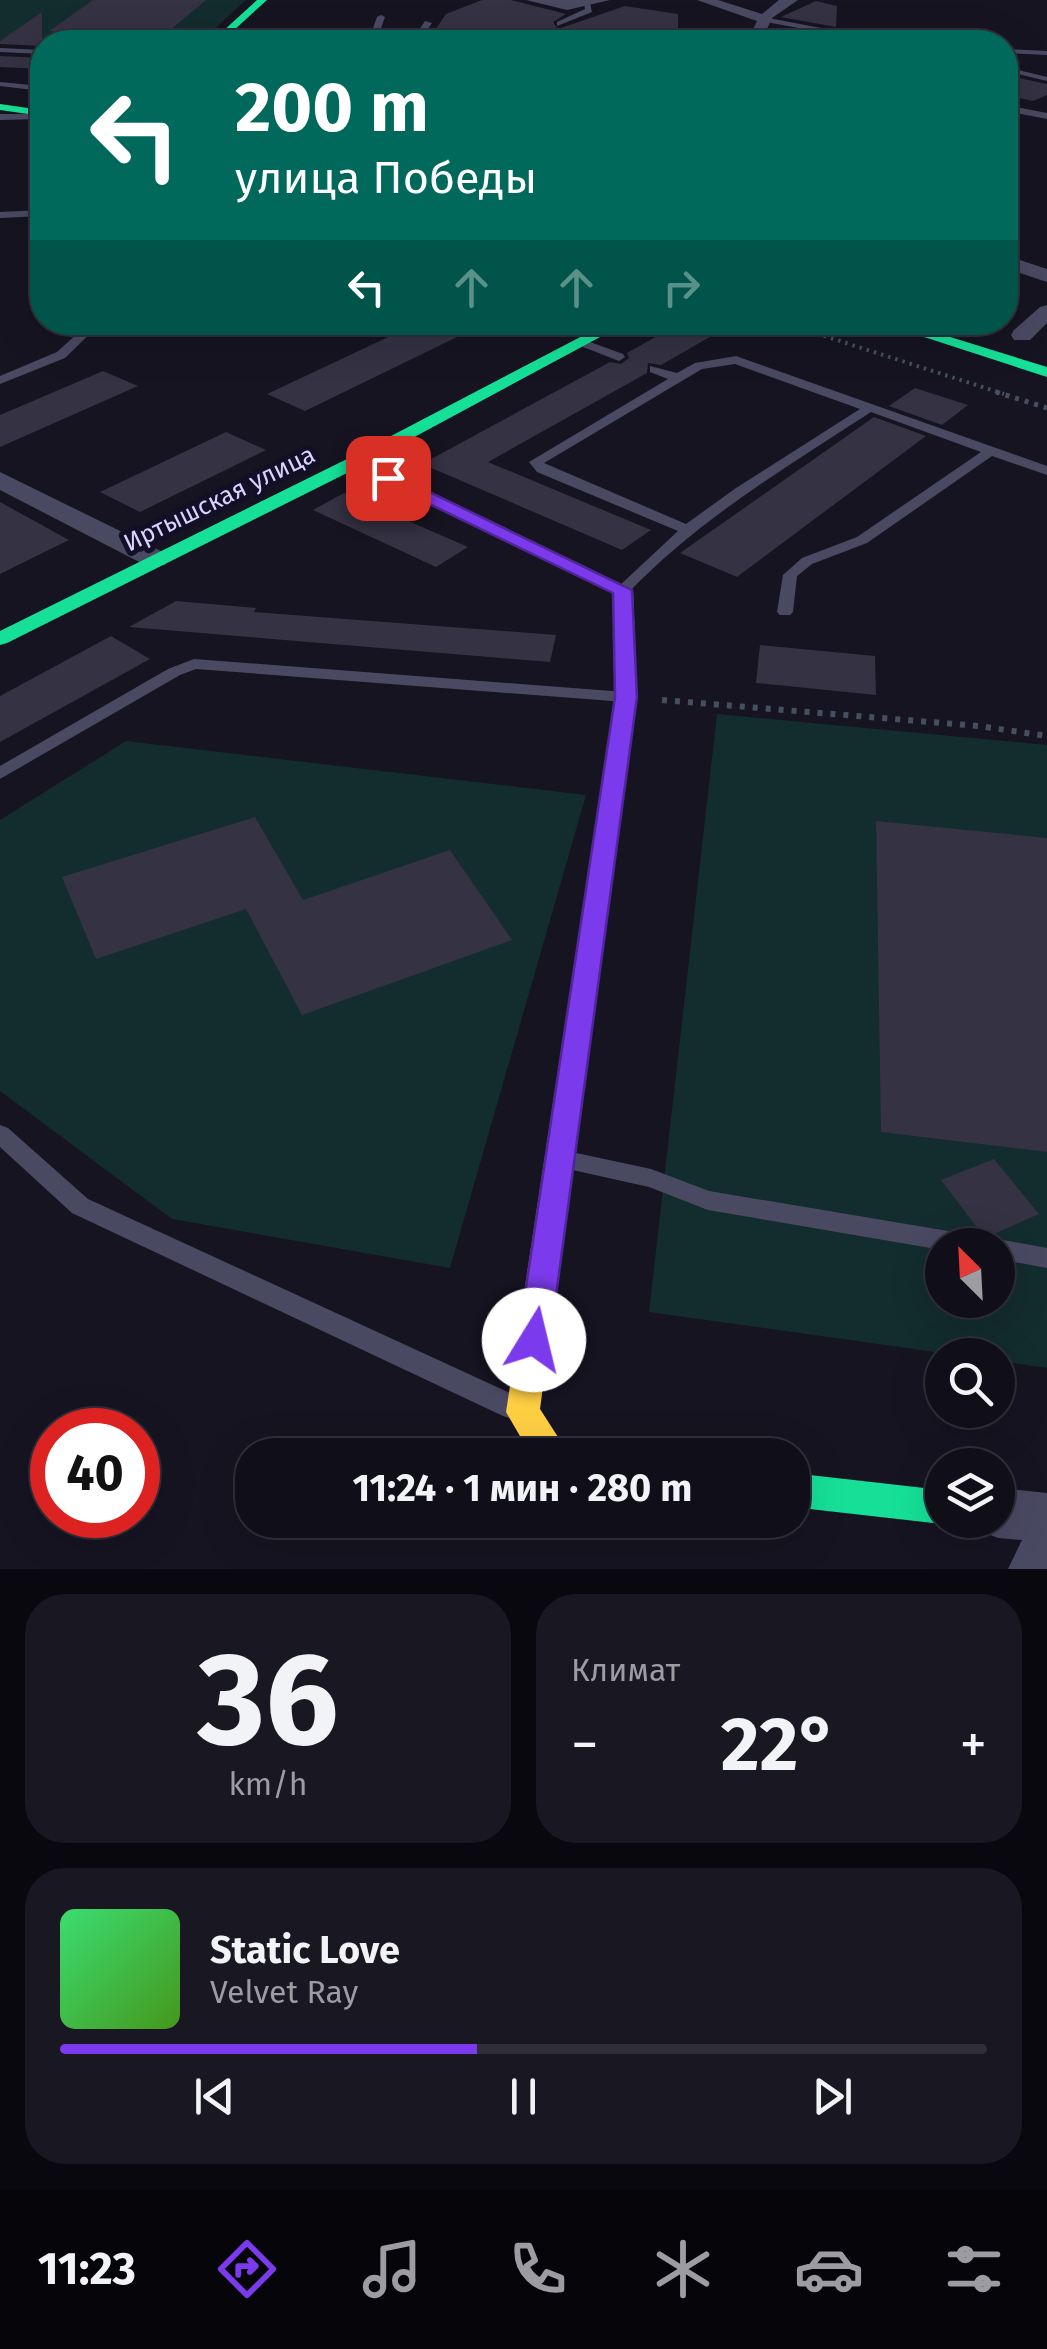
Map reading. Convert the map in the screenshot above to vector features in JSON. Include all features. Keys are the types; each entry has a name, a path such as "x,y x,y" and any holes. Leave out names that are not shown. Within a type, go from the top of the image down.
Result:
{"street":[{"path":"229,30 262,0"},
{"path":"534,0 567,6 604,0"},
{"path":"704,0 763,19"},
{"path":"759,30 774,6 792,0"},
{"path":"0,93 30,97"},
{"path":"0,108 30,113"},
{"path":"1018,266 1047,276"},
{"path":"1022,335 1047,311"},
{"path":"1018,334 1047,343"},
{"name":"Иртышская улица","path":"0,639 355,462 597,335"},
{"path":"926,335 1047,372"},
{"path":"355,462 622,590 626,697 523,1412 540,1438"},
{"path":"0,480 155,559"},
{"path":"810,1492 925,1504"},
{"path":"1015,1514 1047,1518"},
{"path":"1034,1569 1047,1547"}],"lane":[{"path":"560,24 589,10 587,5"},
{"path":"376,30 381,17"},
{"path":"763,19 821,30"},
{"path":"423,30 428,23"},
{"path":"0,50 30,51"},
{"path":"1018,52 1047,53"},
{"path":"1018,72 1047,79"},
{"path":"0,84 30,88"},
{"path":"1018,110 1045,115"},
{"path":"0,117 30,116"},
{"path":"0,215 30,214"},
{"path":"0,380 61,355 83,335"},
{"path":"582,343 619,356"},
{"path":"686,529 542,469 536,462 699,366 736,360 1043,465"},
{"path":"654,369 678,378"},
{"path":"622,590 654,555 686,529 871,407"},
{"path":"786,612 790,575 807,561 862,540 992,450"},
{"path":"0,773 194,664 626,697"},
{"path":"0,1134 80,1206 523,1412"},
{"path":"562,1158 652,1178 708,1200 925,1237"},
{"path":"1015,1252 1047,1258"}],"path":[{"path":"821,335 1047,408"},
{"path":"626,697 979,726 1047,736"}],"green space":[{"path":"0,0 246,0 213,30 30,30 30,40 0,40"},
{"path":"717,714 1047,745 1047,1368 1015,1363 1015,1338 925,1338 925,1351 649,1312"},
{"path":"126,741 586,795 450,1268 172,1219 0,1091 0,820"}],"building":[{"path":"93,0 206,0 170,30 50,30"},
{"path":"482,0 511,0 566,14 553,22 558,29 625,6 678,14 678,30 435,30 446,14"},
{"path":"816,1 837,6 836,27 781,17"},
{"path":"42,12 42,30 30,30 30,45 0,41"},
{"path":"0,56 30,57 30,68 0,67"},
{"path":"1018,78 1047,84 1047,95 1033,101 1018,98"},
{"path":"392,335 461,335 305,411 267,394"},
{"path":"659,335 713,335 661,365 648,363 647,373 488,462 651,530 622,550 422,464 610,362 621,364 629,358 627,353"},
{"path":"103,371 138,386 0,447 0,415"},
{"path":"915,388 968,405 942,425 889,406"},
{"path":"874,417 926,436 737,577 680,553"},
{"path":"226,432 266,450 140,512 100,492"},
{"path":"344,493 468,547 436,567 313,510"},
{"path":"0,502 69,540 0,574"},
{"path":"176,601 256,608 254,612 556,635 550,662 129,627"},
{"path":"111,636 150,659 0,742 0,696"},
{"path":"760,645 875,656 876,695 756,683"},
{"path":"255,817 303,900 450,850 512,940 302,1015 246,909 96,959 62,877"},
{"path":"876,821 1047,838 1047,1152 881,1132"},
{"path":"994,1159 1039,1214 1008,1228 977,1228 941,1180"}],"traffic: fast":[{"path":"229,30 262,0"},
{"path":"0,107 30,111"},
{"path":"0,639 355,462 596,335"},
{"path":"927,335 1047,372"},
{"path":"355,462 623,590 626,697 568,1097"},
{"path":"810,1492 925,1505"}],"traffic: slow":[{"path":"540,1438 523,1412 568,1097"}],"route":[{"path":"388,478 622,590 626,697 534,1340"}]}
